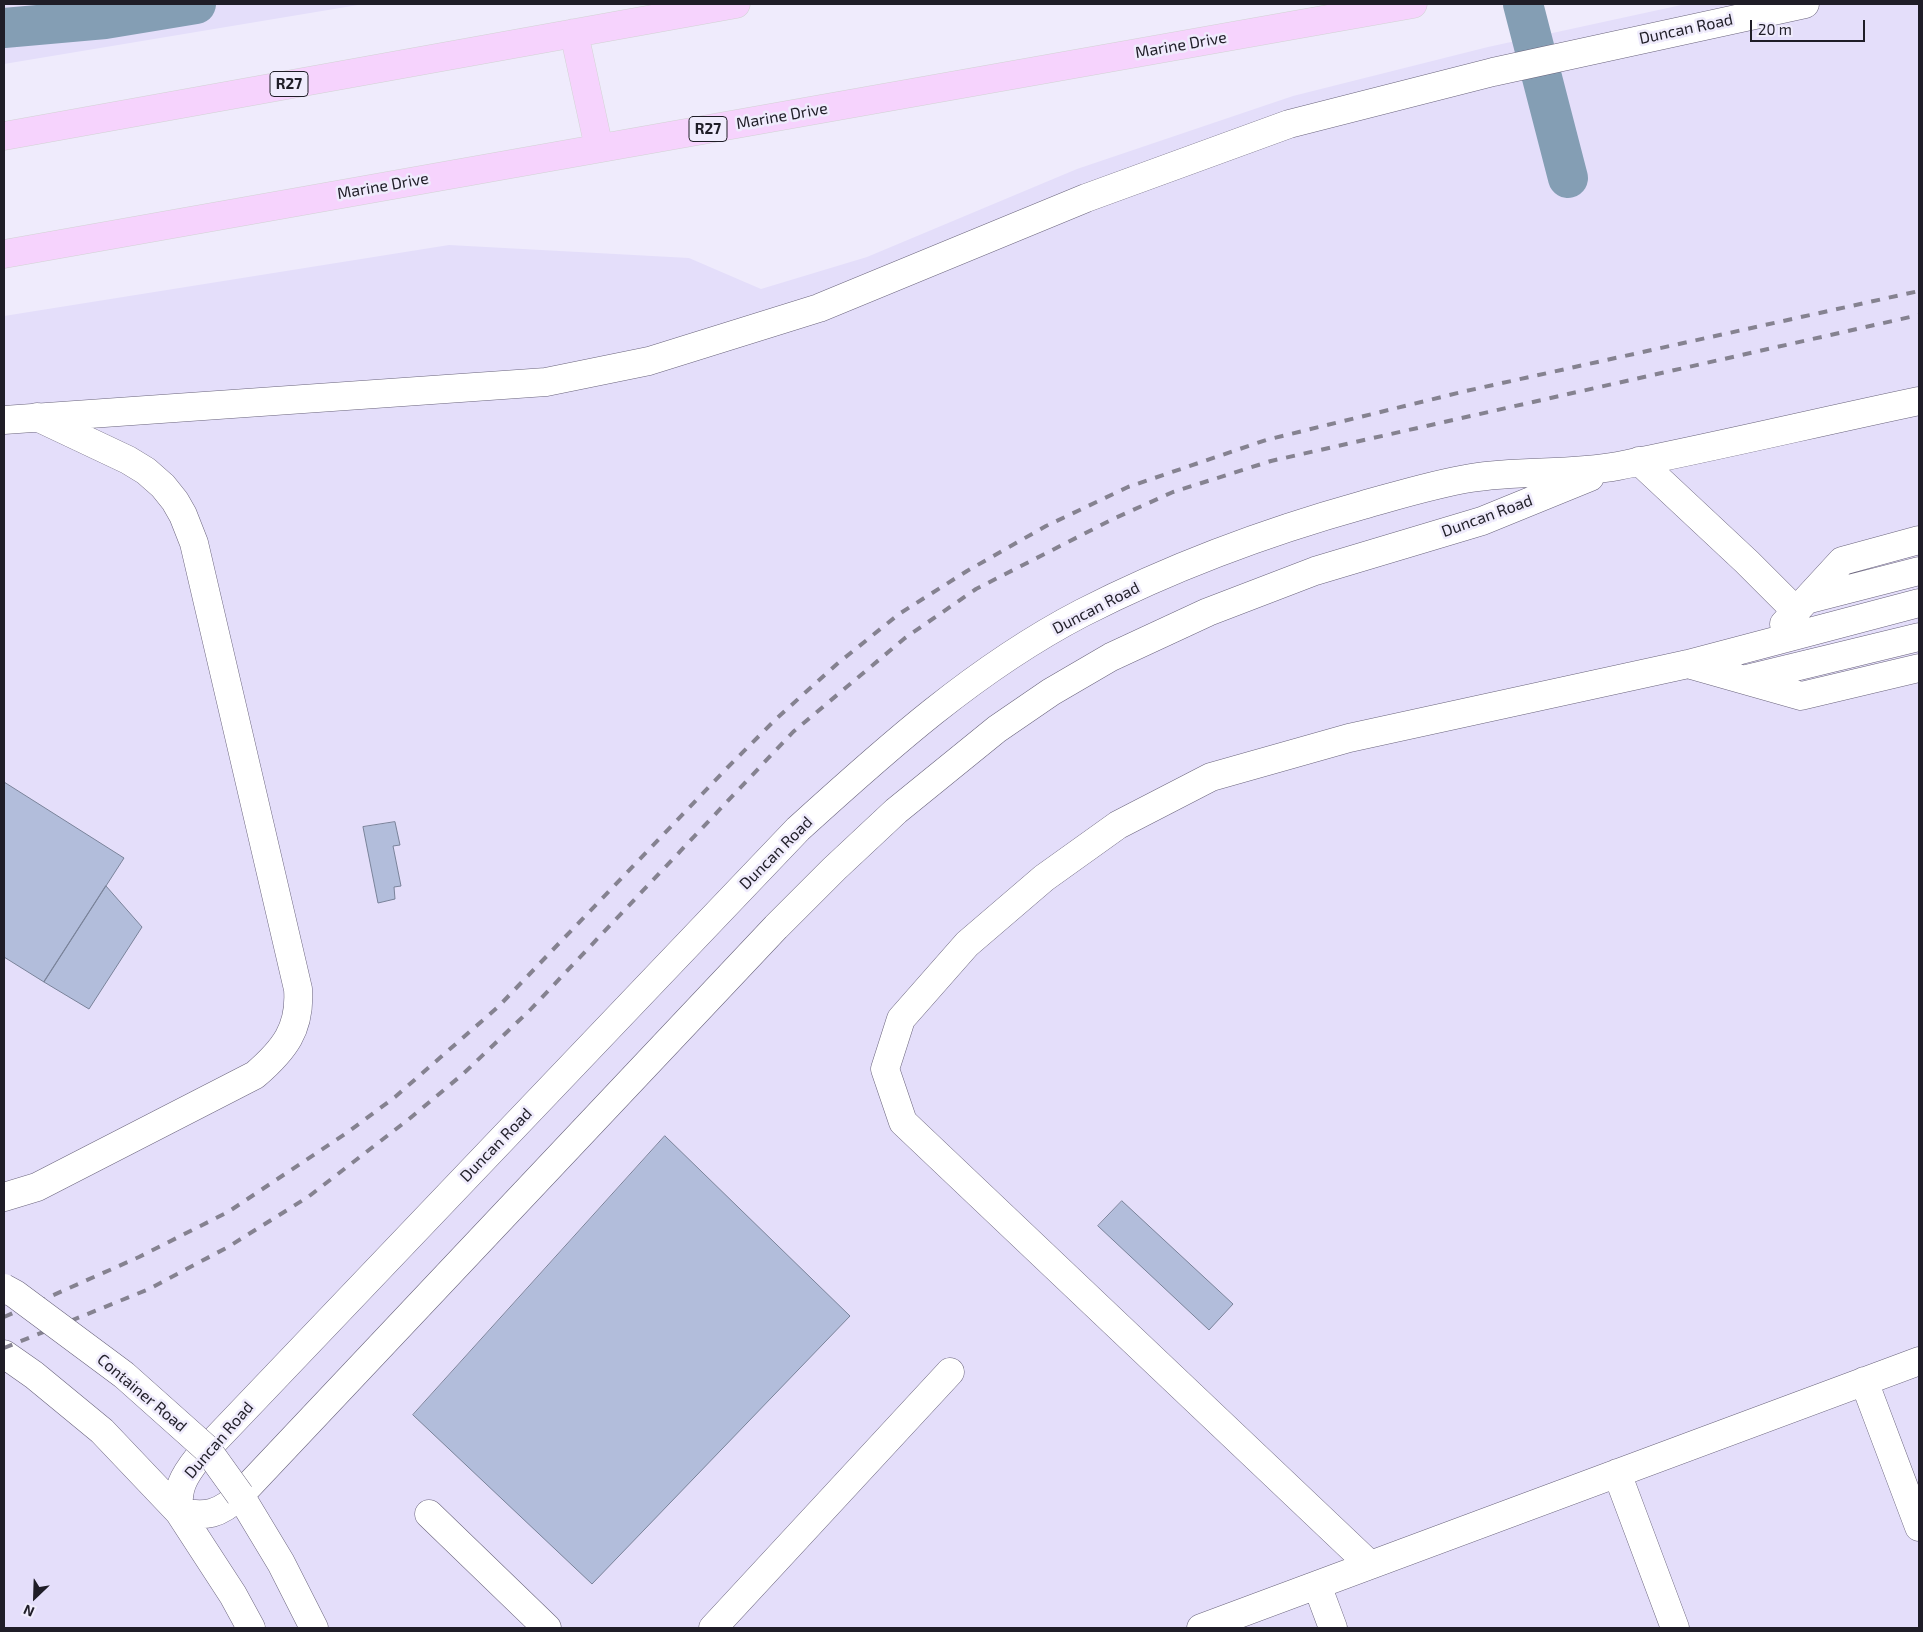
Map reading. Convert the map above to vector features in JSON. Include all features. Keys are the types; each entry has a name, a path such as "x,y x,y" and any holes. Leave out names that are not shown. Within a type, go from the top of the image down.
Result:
{"main road":[{"name":"R27","path":"4,136 736,4"},
{"name":"Marine Drive","path":"4,254 1413,4"},
{"path":"574,33 600,148"}],"street":[{"name":"Duncan Road","path":"4,420 36,416 546,382 649,361 819,308 1086,198 1289,124 1493,72 1804,4"},
{"name":"Duncan Road","path":"1627,464 1482,521 1315,571 1208,612 1111,657 1051,692 997,729 896,811 821,882 230,1505 216,1513 201,1516 179,1512 178,1497 181,1484 187,1472 207,1449 798,829 872,761 956,693 1014,653 1080,614 1178,567 1300,522 1423,488 1472,478 1627,464 1919,401"},
{"path":"4,1197 38,1187 255,1075 274,1059 288,1041 299,1004 298,988 194,543 183,515 163,486 146,471 128,460 36,416"},
{"path":"1627,464 1801,606"},
{"path":"1766,642 1842,561 1919,540"},
{"path":"1801,606 1919,572"},
{"path":"1370,1565 903,1122 885,1070 901,1019 967,944 1044,878 1118,825 1211,778 1349,738 1688,664 1919,603"},
{"path":"1744,680 1919,637"},
{"path":"1688,664 1801,696 1919,668"},
{"name":"Container Road","path":"4,1288 15,1294 124,1375 207,1449 240,1495 281,1563 314,1628"},
{"path":"4,1354 34,1375 102,1431 179,1512 233,1595 251,1628"},
{"path":"1201,1628 1919,1361"},
{"path":"712,1628 950,1372"},
{"path":"1864,1382 1919,1527"},
{"path":"1617,1473 1675,1628"},
{"path":"429,1514 547,1628"},
{"path":"1317,1585 1333,1628"}],"shaded area":[{"path":"4,4 364,4 4,64"},
{"path":"1686,4 1919,4 1919,1628 4,1628 4,316 449,245 689,258 761,289 867,257 1077,169 1293,96 1488,47"}],"building":[{"path":"4,782 124,858 44,982 4,957"},
{"path":"395,822 400,845 393,846 401,886 394,887 395,899 378,903 363,827"},
{"path":"106,886 142,927 89,1009 44,982"},
{"path":"665,1136 850,1316 592,1584 413,1415"},
{"path":"1122,1201 1233,1304 1209,1330 1098,1226"}],"waterway":[{"path":"4,28 105,19 196,4"},
{"path":"1523,4 1568,178"}],"railway":[{"path":"4,1317 139,1257 228,1212 348,1132 395,1097 498,1007 727,768 777,718 837,664 899,614 967,571 1046,526 1128,487 1266,440 1466,391 1919,291"},
{"path":"4,1348 149,1289 228,1247 308,1197 409,1119 463,1074 530,1010 793,732 905,638 976,589 1113,519 1173,492 1271,461 1919,315"}]}
